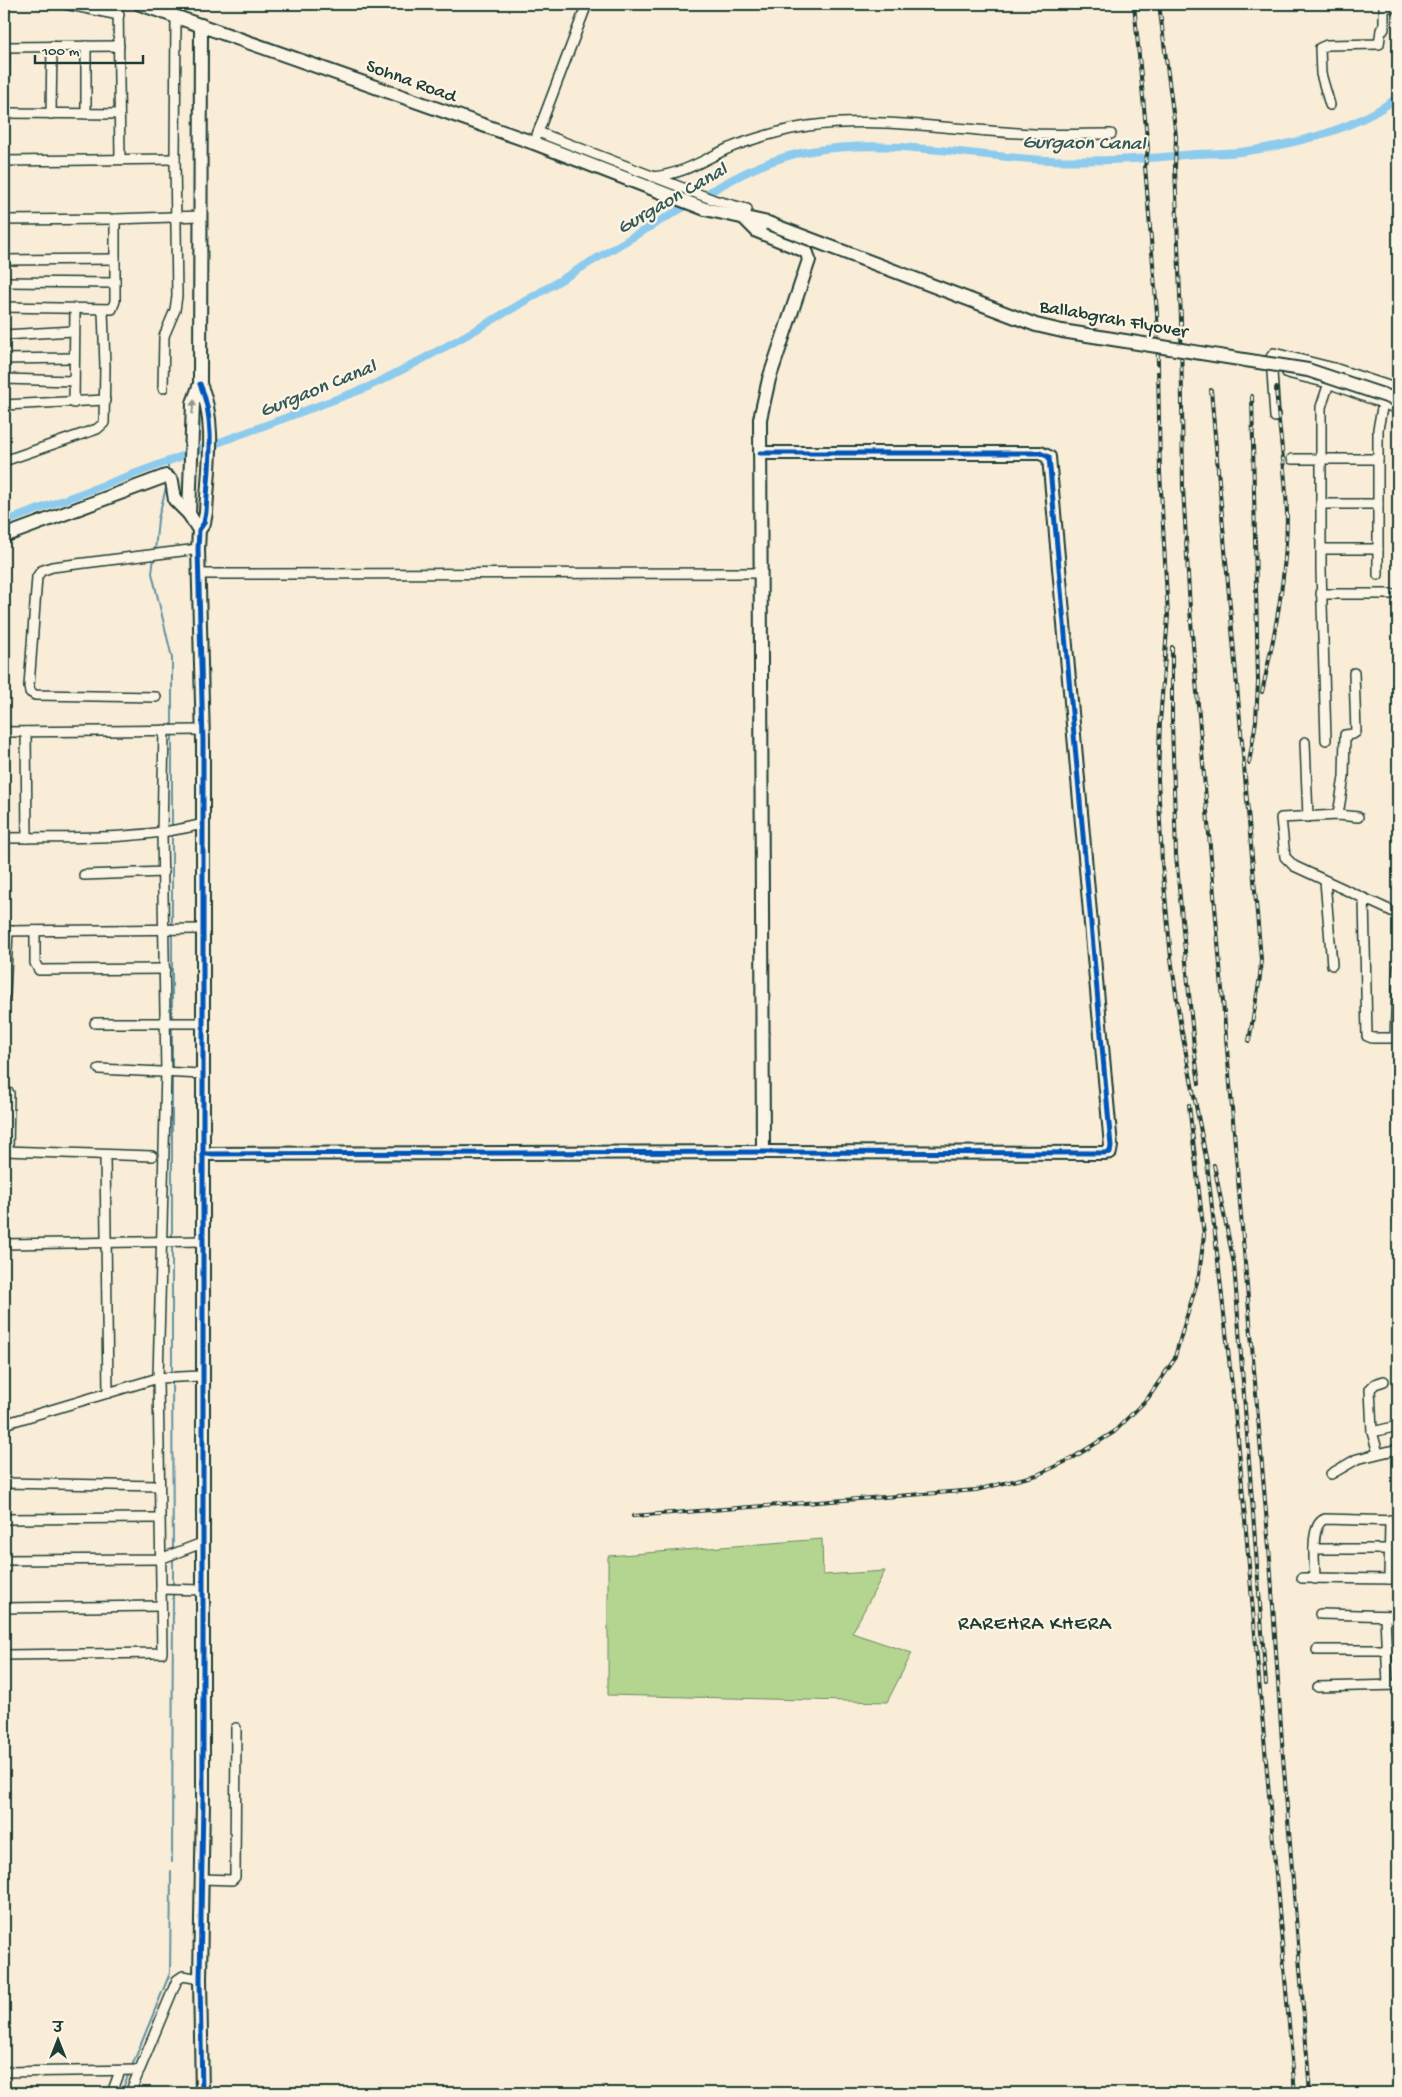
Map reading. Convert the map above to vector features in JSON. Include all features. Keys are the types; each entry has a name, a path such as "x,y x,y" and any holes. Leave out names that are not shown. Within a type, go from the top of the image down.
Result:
{"street":[{"path":"65,4 119,15"},
{"path":"118,4 120,159"},
{"name":"Sohna Road","path":"140,4 536,137 669,196 709,204"},
{"path":"587,4 536,137 683,188 709,204"},
{"path":"1330,105 1321,74 1320,48 1327,45 1379,44 1381,30 1384,29 1384,5 1398,7"},
{"path":"163,388 164,336 175,310 177,296 175,159 176,16"},
{"path":"189,514 193,402 200,384 202,25"},
{"path":"51,114 52,46"},
{"path":"86,46 86,114"},
{"path":"119,46 5,47 4,113 119,114"},
{"path":"653,177 685,171 730,148 764,137 805,126 852,121 1034,134 1111,134"},
{"path":"4,161 175,159"},
{"name":"Ballabgrah Flyover","path":"709,204 744,218 768,223 1036,324 1062,331 1308,370 1398,400"},
{"path":"4,220 201,216"},
{"path":"744,218 757,231 803,250 807,253 809,260 763,403 760,419 763,1152"},
{"path":"4,307 112,309 115,304 115,219"},
{"path":"4,260 115,259"},
{"path":"4,282 115,284"},
{"path":"74,309 74,403"},
{"path":"4,461 97,429 104,423 103,310"},
{"path":"4,335 74,331"},
{"path":"1275,417 1271,357 1276,352 1334,368 1398,389"},
{"path":"4,359 73,358"},
{"path":"1334,368 1321,407 1322,504 1320,549 1326,738 1356,732 1354,673"},
{"path":"1272,371 1293,374 1328,384 1398,409"},
{"path":"4,380 73,380"},
{"path":"200,384 207,402 209,431 205,519 199,530 198,549 202,730 201,1376 203,1590 200,1979 202,2093"},
{"path":"4,405 105,400"},
{"path":"1378,576 1378,429 1383,403"},
{"path":"202,1154 1110,1152 1112,1146 1049,457 1040,454 760,452"},
{"path":"1292,459 1378,459"},
{"path":"4,536 168,477 172,481 175,500 189,514 199,530"},
{"path":"1322,504 1378,504"},
{"path":"156,697 36,695 30,692 35,585 41,571 52,567 198,549"},
{"path":"1320,549 1378,549"},
{"path":"200,574 761,573"},
{"path":"1321,594 1391,594"},
{"path":"4,1655 162,1654 161,1606 168,1589 167,1556 160,1518 159,1486 166,1377 161,1240 170,1073 170,1023 165,969 170,929 164,872 169,832 170,730"},
{"path":"4,732 202,730"},
{"path":"26,732 27,838"},
{"path":"1338,815 1344,777 1345,735"},
{"path":"1304,742 1308,816"},
{"path":"1358,816 1338,815 1281,818 1285,857 1294,866 1398,914"},
{"path":"4,838 106,838 169,832 202,824"},
{"path":"84,875 164,872"},
{"path":"1325,881 1332,965"},
{"path":"1364,899 1366,1032 1370,1038 1397,1038 1398,968"},
{"path":"4,996 6,993 6,931 201,928"},
{"path":"36,931 35,963 39,970 165,969"},
{"path":"95,1023 202,1023"},
{"path":"99,1069 202,1074"},
{"path":"9,1093 6,1151 152,1156"},
{"path":"105,1155 108,1393"},
{"path":"4,1244 105,1243 161,1240 202,1241"},
{"path":"4,1424 166,1377 201,1376"},
{"path":"1378,1453 1372,1432 1370,1389 1375,1384 1384,1381"},
{"path":"1372,1432 1398,1426"},
{"path":"1331,1474 1357,1459 1378,1453 1380,1455 1398,1449"},
{"path":"4,1483 159,1486"},
{"path":"4,1519 160,1518"},
{"path":"1302,1578 1314,1579 1394,1579 1394,1521 1322,1520 1317,1525 1314,1549 1314,1579"},
{"path":"4,1560 167,1556 202,1543"},
{"path":"1314,1549 1394,1549"},
{"path":"168,1589 203,1590"},
{"path":"4,1608 161,1606"},
{"path":"1320,1614 1398,1616"},
{"path":"1385,1616 1388,1684"},
{"path":"1316,1650 1398,1650"},
{"path":"1318,1686 1398,1684"},
{"path":"202,1879 232,1880 235,1877 236,1728"},
{"path":"112,2093 130,2070 177,1980 183,1976 200,1979"},
{"path":"4,2072 130,2070"},
{"path":"130,2070 130,2093"}],"green space":[{"path":"822,1539 823,1575 885,1571 852,1633 912,1653 887,1702 608,1695 608,1556"}],"waterway":[{"name":"Gurgaon Canal","path":"701,197 740,175 768,163 796,154 841,147 901,147 1066,161 1122,160 1241,152 1287,144 1327,133 1364,118 1398,97"},
{"name":"Gurgaon Canal","path":"4,522 366,388 449,345 691,203"},
{"path":"168,462 168,472"},
{"path":"155,551 158,519 167,484"},
{"path":"154,558 152,573 172,658 172,728"},
{"path":"172,733 172,828"},
{"path":"172,833 172,926"},
{"path":"172,933 172,1021"},
{"path":"172,1026 172,1068"},
{"path":"172,1076 172,1238"},
{"path":"172,1247 172,1375"},
{"path":"172,1379 173,1552"},
{"path":"173,1557 173,1587"},
{"path":"172,1862 173,1592"},
{"path":"132,2066 170,1973 171,1871"},
{"path":"121,2093 129,2073"}],"railway":[{"path":"1134,4 1148,149 1145,166 1157,313 1160,472 1168,616 1158,779 1162,863 1171,958 1180,1022 1207,1163 1238,1439 1295,2093"},
{"path":"1159,4 1176,136 1175,168 1181,320 1183,487 1190,609 1270,1560 1283,1757 1310,2093"},
{"path":"1262,692 1279,604 1285,559 1287,514 1276,388"},
{"path":"1211,390 1261,959 1260,977 1249,1041"},
{"path":"1249,763 1256,721 1258,682 1252,396"},
{"path":"1172,647 1176,855 1199,1084"},
{"path":"633,1516 976,1490 1037,1475 1071,1459 1114,1432 1148,1398 1174,1360 1199,1275 1204,1235 1189,1105"},
{"path":"1214,1165 1234,1264 1266,1684"}],"cycle path":[{"path":"200,384 205,399 210,430 206,512 204,523 199,530 198,549 203,741 203,1801 200,1979 202,2093"},
{"path":"202,1154 1110,1152 1111,1146 1049,457 1040,453 760,453"}],"district":[{"name":"RAREHRA KHERA","path":"1035,1622"}]}
